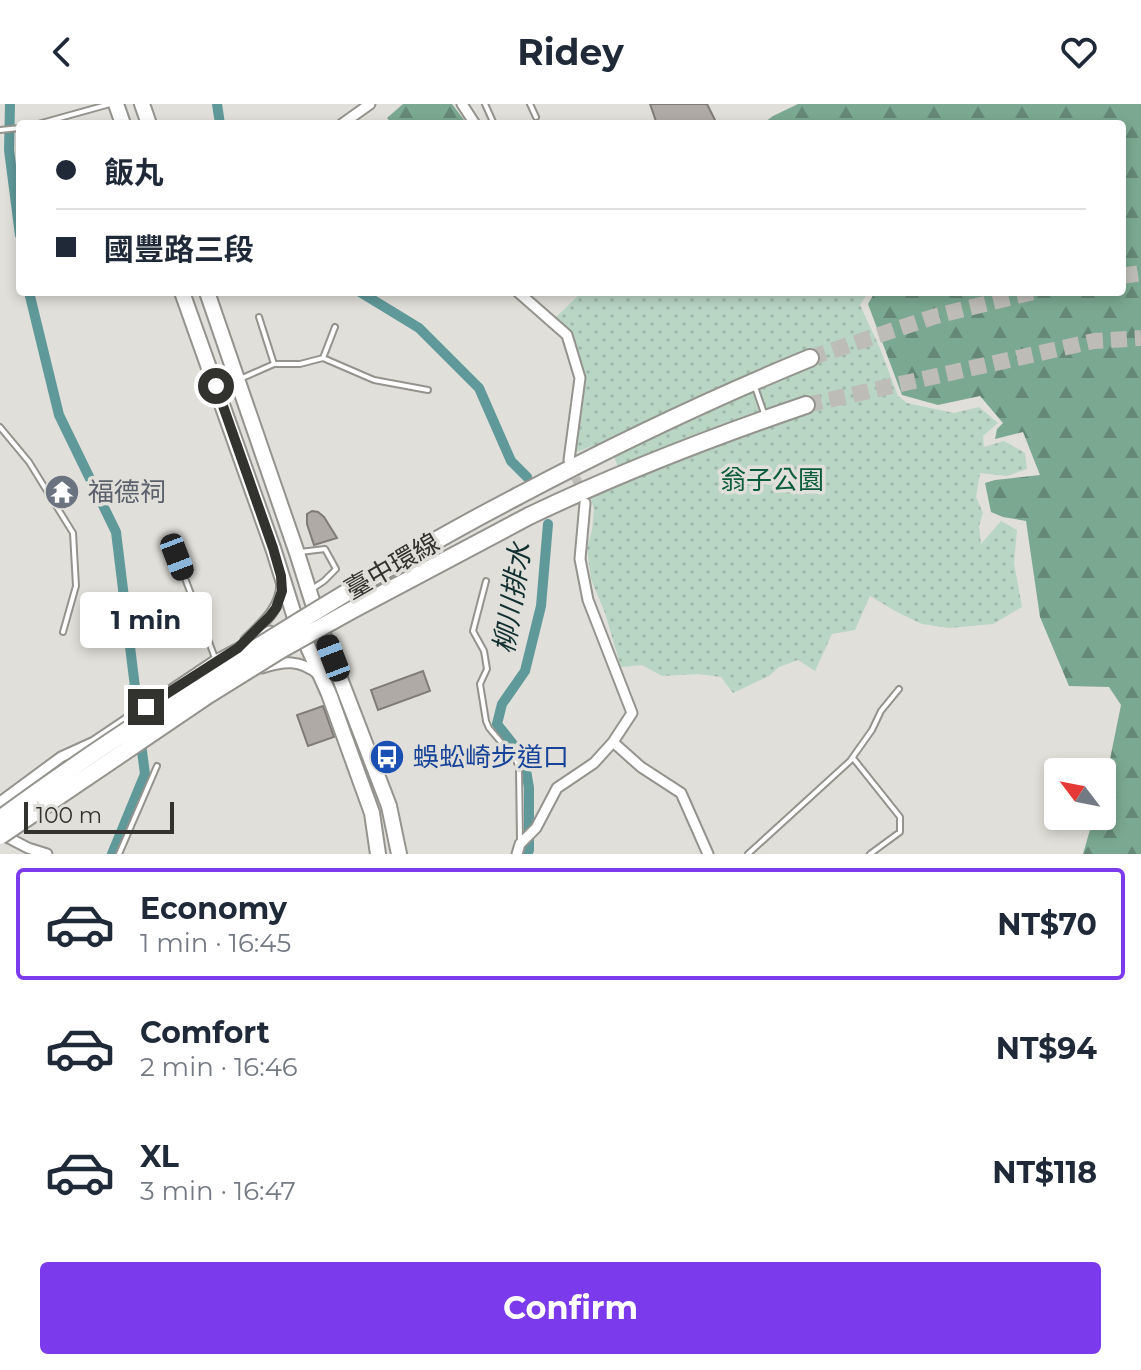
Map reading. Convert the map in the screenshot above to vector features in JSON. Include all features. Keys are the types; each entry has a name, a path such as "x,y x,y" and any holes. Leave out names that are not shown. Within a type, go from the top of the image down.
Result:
{"highway":[{"name":"臺中環線","path":"1,830 36,792 197,684 354,588 473,519 656,425 810,358"},
{"name":"臺中環線","path":"1,830 282,649 529,516 625,472 806,405"}],"main road":[{"path":"183,296 295,618 323,680 372,813 378,854"},
{"path":"208,296 321,629 389,806 399,854"}],"street":[{"path":"348,120 370,104"},
{"path":"523,296 567,335 580,378 569,460"},
{"path":"519,847 536,828 557,788 594,763 613,742 632,713 588,600 580,559 585,503"},
{"path":"238,648 276,608 282,591 280,573"},
{"path":"0,802 61,757 94,742 216,660 295,618 312,598"},
{"path":"1,830 138,745 247,672 321,629"},
{"path":"247,672 292,662 311,669 323,680"},
{"path":"1,830 74,765 94,742"},
{"path":"613,742 641,767 681,793 708,854"},
{"path":"1,830 47,854"}],"lane":[{"path":"53,120 113,104"},
{"path":"530,104 536,117"},
{"path":"259,317 274,364"},
{"path":"323,358 335,327"},
{"path":"237,380 274,364 300,364 323,358 374,380 428,390"},
{"path":"753,382 766,419"},
{"path":"0,427 29,462 73,533 76,586 63,632"},
{"path":"297,553 325,549 336,569 312,598"},
{"path":"177,557 216,660"},
{"path":"486,581 473,631 484,651 487,669 480,684 489,728 519,768 519,847"},
{"path":"748,854 853,758 881,711 899,689"},
{"path":"853,758 900,817 900,832 870,854"},
{"path":"119,854 157,766"}],"green space":[{"path":"403,104 452,104 464,120 389,120 387,118"},
{"path":"798,104 1141,104 1141,854 1083,854 1090,830 1116,830 1116,758 1110,758 1121,705 1109,687 1069,686 1040,617 1026,521 991,512 985,483 1040,475 1023,432 995,439 997,429 1003,423 980,396 938,405 902,395 868,304 873,296 1126,296 1126,120 768,120"},
{"name":"翁子公園","path":"578,296 866,296 860,305 898,396 907,403 954,413 979,407 998,423 983,436 984,447 1004,441 1025,453 1027,469 1007,476 980,473 976,497 983,513 979,526 981,544 1001,521 1017,530 1014,563 1022,607 993,624 949,628 922,624 870,596 855,630 832,634 815,671 798,660 733,693 721,677 698,674 662,676 642,665 621,667 591,579 587,548 594,509 589,493 622,480 609,440 571,454 580,425 585,383 576,344 568,330 553,320"}],"building":[{"path":"650,104 707,104 715,120 656,120"},
{"path":"312,511 324,517 337,538 314,545 307,524 307,514"},
{"path":"423,671 430,691 378,710 371,690"},
{"path":"323,706 334,737 308,746 297,715"}],"waterway":[{"path":"10,104 9,150 16,204"},
{"path":"217,104 219,120"},
{"path":"30,296 59,415 116,532 139,720"},
{"path":"367,296 419,328 479,388 511,461 527,477"},
{"name":"柳川排水","path":"527,854 529,788 524,758 497,724 502,704 525,671 541,606 548,524"},
{"path":"112,854 145,774 140,736"}],"tunnel":[{"path":"1126,275 1141,273"},
{"path":"810,358 936,316 1017,296"},
{"path":"806,405 1094,341 1141,338"},
{"path":"571,465 583,496"}],"place":[{"name":"福德祠","path":"62,492"},
{"name":"蜈蚣崎步道口","path":"387,757"}],"route":[{"path":"146,707 238,648 270,616 282,591 273,548 216,386"}]}
